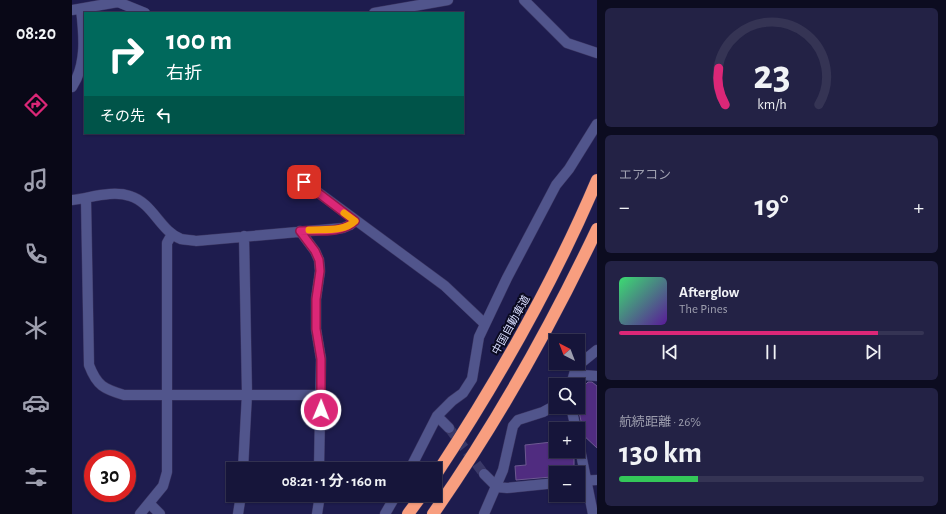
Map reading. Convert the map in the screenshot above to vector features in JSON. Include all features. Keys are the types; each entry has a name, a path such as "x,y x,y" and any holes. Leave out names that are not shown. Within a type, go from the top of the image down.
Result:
{"highway":[{"name":"中国自動車道","path":"442,465 480,407 521,336 556,269 597,180"},
{"path":"433,514 496,418 538,347 573,280 597,229"},
{"path":"408,514 417,502"}],"street":[{"path":"380,12 448,0"},
{"path":"524,0 567,43 597,53"},
{"path":"72,87 81,67 84,39 77,9 118,2 143,12"},
{"path":"414,462 437,416 446,406 464,393 472,379 479,337 485,324 556,185 569,169 597,124"},
{"path":"304,182 445,286 485,324"},
{"path":"72,200 115,194 130,196 144,203 172,234 182,239 196,241 343,228 355,221"},
{"path":"86,198 89,365 94,379 106,390 124,396 247,394 322,395"},
{"path":"300,231 315,251 319,260 320,271 316,299 316,329 321,359 322,395 319,462"},
{"path":"140,514 150,504 163,486 167,472 167,244 172,234"},
{"path":"243,462 247,394 244,236"},
{"path":"573,378 576,367 597,350"},
{"path":"578,378 582,375 597,376"},
{"path":"484,514 503,470 513,426 518,420 549,409"},
{"path":"437,416 449,428"},
{"path":"484,474 496,487 507,488 549,484"},
{"path":"585,480 597,480"},
{"path":"585,489 593,514"},
{"path":"238,514 240,502"},
{"path":"317,514 319,502"},
{"path":"385,514 392,502"},
{"path":"150,504 160,514"}],"building":[{"path":"588,382 592,382 597,386 597,448 585,437 585,422 581,421 580,414 585,414 585,385"},
{"path":"549,442 549,458 574,458 574,466 549,466 549,477 516,480 515,466 526,465 525,445"}],"tunnel":[{"path":"449,428 484,474"}],"slow traffic":[{"path":"309,230 343,228 355,221 344,213"}],"route":[{"path":"304,182 355,221 343,228 300,231 315,251 319,260 320,271 316,299 316,329 321,359 321,410"}]}
